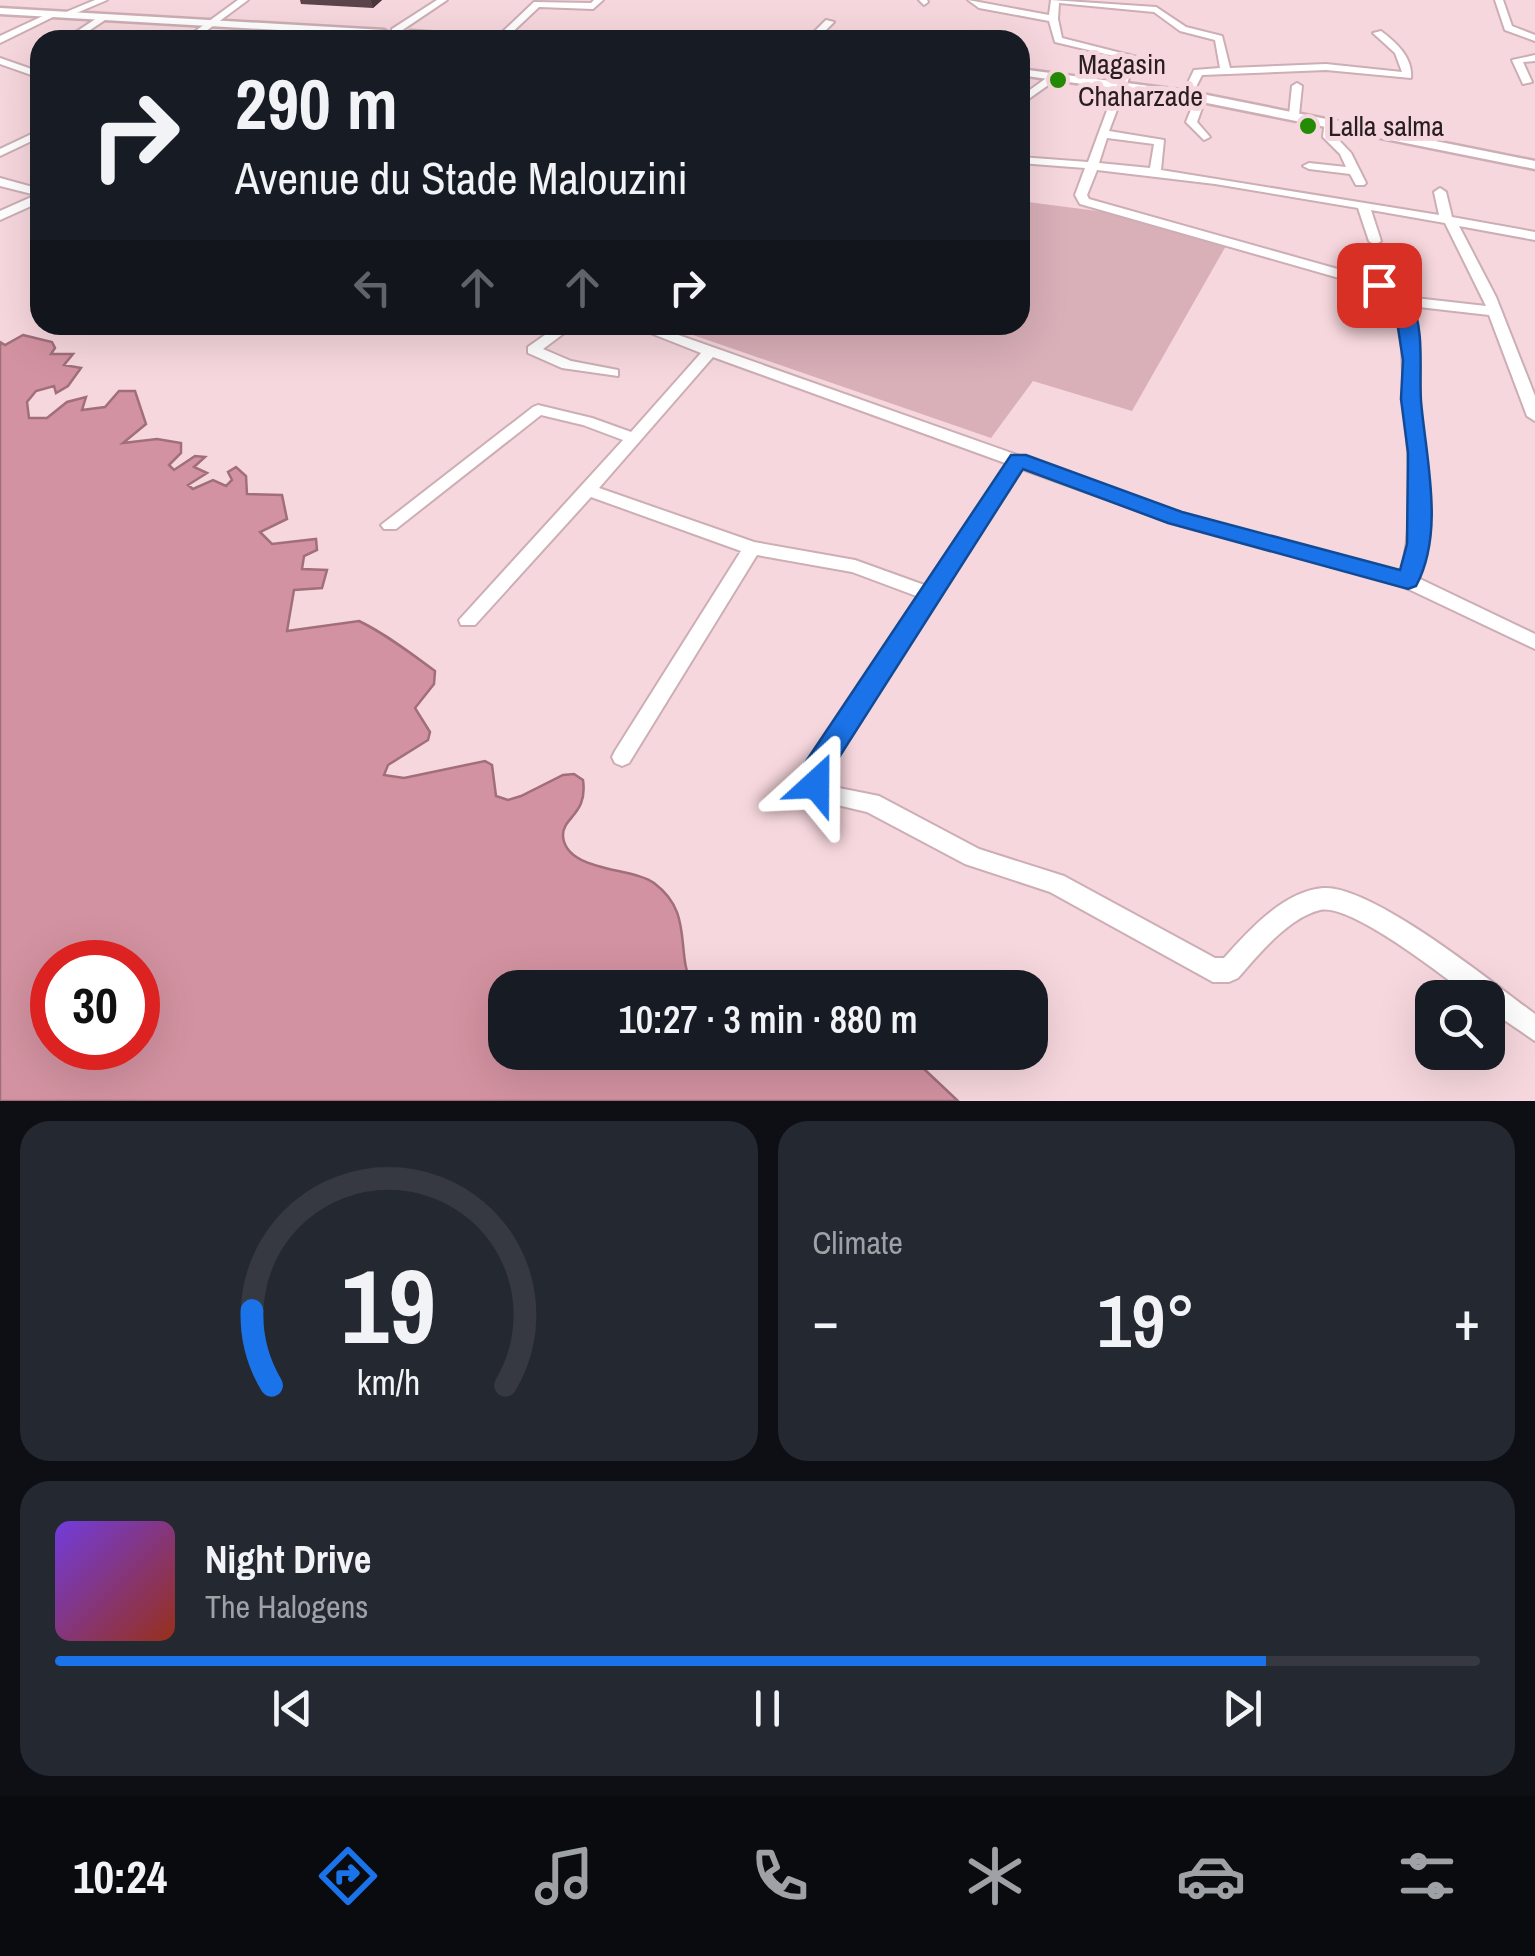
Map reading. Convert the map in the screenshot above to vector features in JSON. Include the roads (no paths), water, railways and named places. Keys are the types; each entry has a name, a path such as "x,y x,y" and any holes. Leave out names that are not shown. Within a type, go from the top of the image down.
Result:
{"main road":[{"path":"0,13 210,25"},
{"path":"0,13 289,30"},
{"path":"1030,71 1193,94 1535,163"},
{"path":"1030,72 1120,81"},
{"path":"1294,113 1535,163"}],"street":[{"path":"64,15 80,4 103,0"},
{"path":"203,30 244,0"},
{"path":"394,30 443,0"},
{"path":"416,30 452,0"},
{"path":"511,30 537,4 594,6 599,0"},
{"path":"972,0 982,6 1053,19"},
{"path":"1226,72 1219,38 1182,29 1156,10 1055,0 1053,19 1058,40 1130,55 1095,166 1081,196 1094,206 1379,285 1394,291 1402,301 1412,360 1411,399 1419,453 1419,544 1408,580"},
{"path":"1499,0 1508,28 1535,38"},
{"path":"0,40 48,17"},
{"path":"84,30 100,20"},
{"path":"821,30 829,22"},
{"path":"1204,138 1191,122 1194,74 1326,67 1407,76 1407,65 1400,54 1378,33"},
{"path":"1527,82 1518,60 1535,58"},
{"path":"0,61 30,72"},
{"path":"24,70 30,66"},
{"path":"1030,95 1056,76"},
{"path":"1294,113 1297,86"},
{"path":"1309,166 1357,177 1346,153 1329,137 1330,122"},
{"path":"1104,134 1160,142 1155,173"},
{"path":"0,153 30,138"},
{"path":"1030,161 1155,173 1535,236"},
{"path":"0,182 30,192"},
{"path":"1440,192 1448,220 1494,311 1535,416"},
{"path":"0,216 30,201"},
{"path":"1363,205 1375,241"},
{"path":"1402,301 1494,311"},
{"path":"554,335 533,350 567,365 613,373"},
{"path":"667,335 1176,518 1408,580 1535,642"},
{"path":"468,620 711,350"},
{"path":"390,525 538,410 586,421 633,438"},
{"path":"1019,460 815,771 816,784 828,796 872,803 973,858 1056,882 1200,967 1212,970 1230,970 1249,946 1308,902 1330,898 1395,928 1535,1028"},
{"path":"588,490 752,548 855,566 929,594"},
{"path":"622,757 752,548"}],"place":[{"name":"Magasin Chaharzade","path":"1058,80"},
{"name":"Lalla salma","path":"1308,126"}]}
